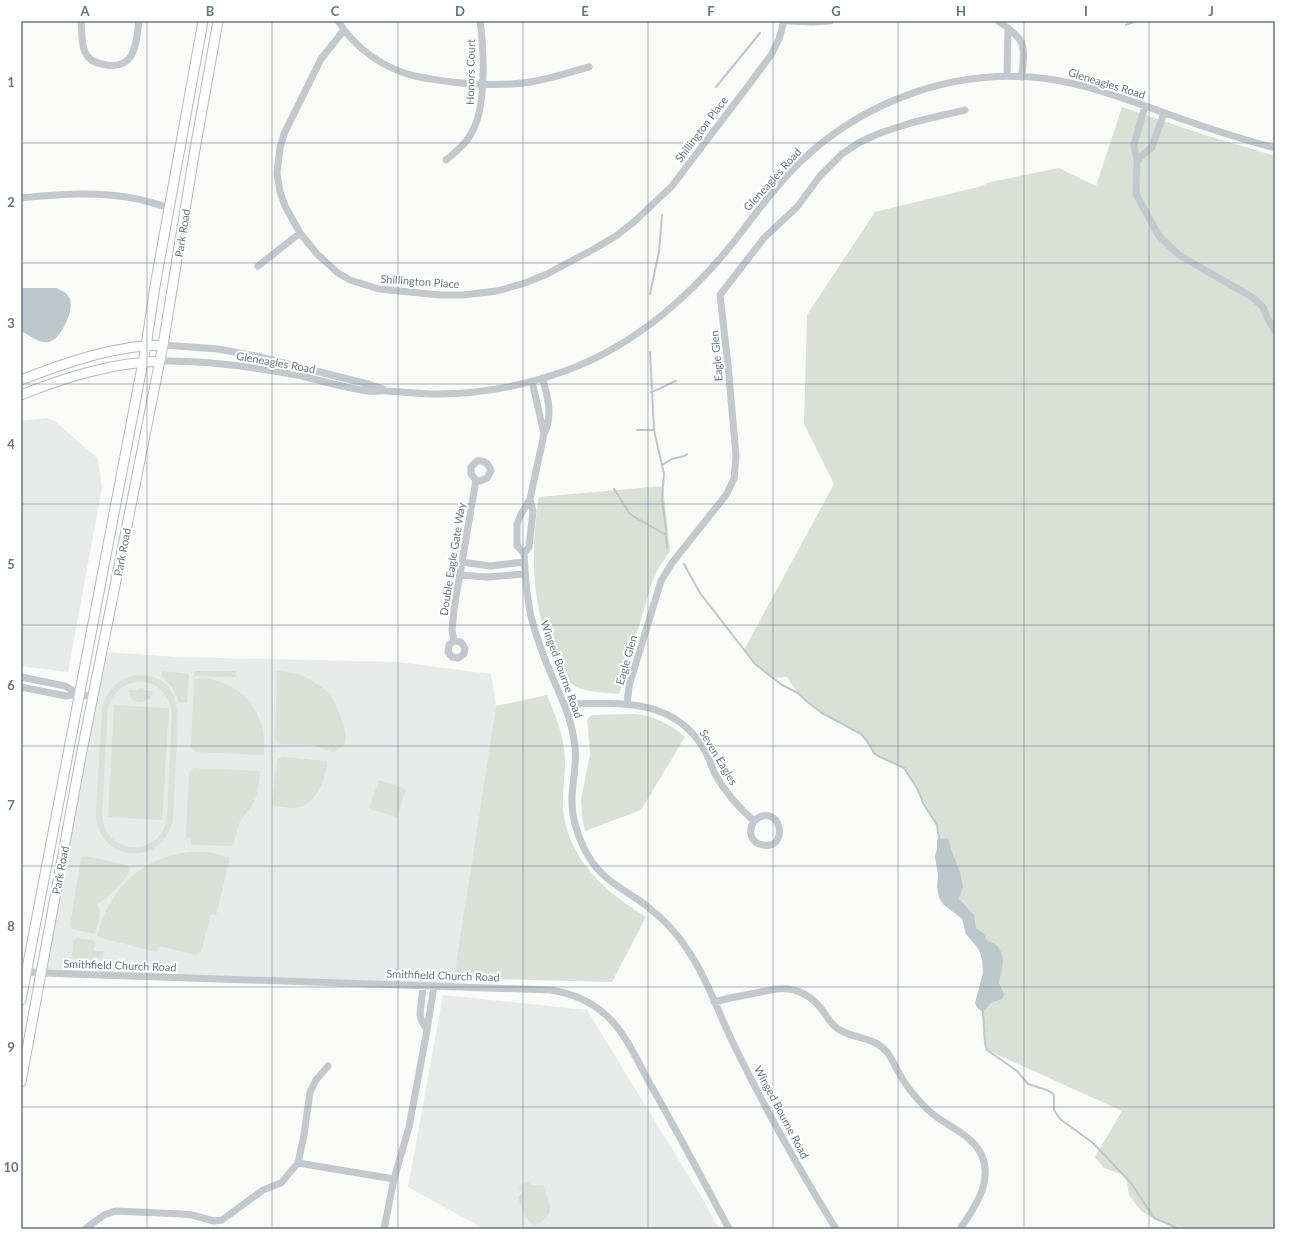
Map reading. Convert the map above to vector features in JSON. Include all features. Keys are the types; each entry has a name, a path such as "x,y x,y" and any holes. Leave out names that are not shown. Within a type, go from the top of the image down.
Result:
{"main road":[{"name":"Park Road","path":"21,1000 24,971 146,346 155,286 202,21"},
{"name":"Park Road","path":"21,1082 40,973 93,697 163,345 194,155 218,21"},
{"path":"21,380 63,364 111,352 146,346 163,345"},
{"path":"21,395 89,371 122,364 160,361"}],"street":[{"path":"81,21 85,52 88,57 94,62 109,66 119,65 131,57 136,44 140,21"},
{"path":"338,21 354,41 374,58 404,73 427,79 482,85 499,85 531,82 590,67"},
{"name":"Honors Court","path":"446,160 465,143 474,128 480,112 483,44 480,21"},
{"name":"Shillington Place","path":"344,30 321,59 290,119 280,148 277,173 280,192 285,206 300,233 317,254 338,273 360,284 379,289 440,295 462,295 483,294 518,286 547,274 616,236 639,218 672,186 771,55 777,44 784,21"},
{"path":"789,21 830,21"},
{"path":"998,21 1008,28 1022,42 1022,77"},
{"path":"1007,76 1008,28"},
{"name":"Gleneagles Road","path":"160,361 194,360 258,368 365,391 434,394 456,394 498,389 532,381 581,365 639,332 678,302 714,266 779,184 793,169 810,153 839,130 887,103 917,91 965,80 1007,76 1058,80 1093,88 1164,113 1275,148"},
{"path":"1145,106 1134,145 1137,160 1136,194 1159,236 1180,255 1252,297 1263,307 1275,331"},
{"name":"Eagle Glen","path":"627,704 629,686 661,581 672,563 726,495 734,479 736,456 720,295 764,238 797,207 820,176 842,154 860,142 880,133 914,122 965,110"},
{"path":"1137,160 1152,147 1164,113"},
{"path":"21,198 69,194 94,194 136,199 170,208"},
{"path":"258,266 300,233"},
{"name":"Gleneagles Road","path":"163,345 218,349 256,356 368,384 387,391"},
{"name":"Winged Bourne Road","path":"524,553 517,546 517,524 530,499 544,434 549,425 547,394 542,378"},
{"name":"Winged Bourne Road","path":"532,381 544,434"},
{"name":"Double Eagle Gate Way","path":"454,641 452,630 459,575 476,480"},
{"name":"Winged Bourne Road","path":"530,499 533,511 529,547 524,553 530,611 538,641 570,719 576,749 576,772 572,795 577,833 594,866 612,883 647,906 672,930 687,948 697,964 734,1044 770,1114 810,1187 836,1229"},
{"path":"462,562 490,566 524,562"},
{"path":"459,575 486,576 525,574"},
{"path":"21,677 64,686 79,694 93,697"},
{"path":"21,687 66,696 79,694"},
{"name":"Seven Eagles","path":"565,704 627,704 653,708 665,713 687,728 704,750 715,773 730,797 754,821"},
{"path":"764,816 775,819 780,830 780,835 777,840 767,846 756,842 752,838 750,832 754,821 764,816"},
{"name":"Smithfield Church Road","path":"24,971 40,973 559,991 571,994 600,1010 617,1027 708,1187 729,1229"},
{"path":"423,986 420,1015 427,1030"},
{"path":"384,1229 394,1179 409,1127 434,986"},
{"path":"714,1002 776,989 790,988 814,1000 828,1019 838,1028 845,1032 871,1040 883,1048 889,1055 907,1087 918,1099 940,1120 964,1135 972,1142 982,1156 985,1173 982,1191 960,1229"},
{"path":"85,1229 104,1215 115,1211 192,1215 218,1221 222,1220 263,1190 280,1183 298,1163 304,1135 310,1092 316,1080 328,1066"},
{"path":"298,1163 394,1179"}],"shaded area":[{"path":"1122,107 1205,135 1275,156 1275,1229 1187,1229 1155,1219 1141,1211 1129,1195 1127,1182 1124,1175 1104,1168 1095,1157 1122,1111 987,1050 983,1012 978,1003 991,965 961,911 939,839 937,825 923,803 918,790 904,768 878,756 874,753 861,734 822,713 806,701 798,693 787,677 772,678 755,664 744,650 834,484 804,424 807,315 875,212 978,187 991,182 1059,168 1096,186"},
{"path":"21,288 56,288 67,295 71,304 66,324 58,336 49,342 42,342 23,332 21,333"},
{"path":"47,418 56,422 98,459 102,488 68,672 21,666 21,421"},
{"path":"663,486 670,551 658,569 651,585 619,694 594,692 576,687 570,682 558,664 549,645 542,624 535,582 534,560 534,539 539,497"},
{"path":"104,652 177,657 398,662 491,674 496,706 454,985 44,971"},
{"path":"162,671 189,674 187,703 179,702 173,688 162,678"},
{"path":"195,671 236,671 236,677 194,676"},
{"path":"277,671 302,675 320,686 329,694 344,725 346,738 345,743 341,747 333,752 314,745 279,744 275,740"},
{"path":"136,675 152,677 164,683 172,691 178,716 173,818 167,834 158,846 146,852 132,854 119,850 108,843 100,831 96,814 102,711 109,692 117,683","holes":["144,682 151,684 162,691 171,708 172,715 167,818 163,831 154,841 144,846 133,847 121,845 112,838 105,828 102,814 108,707 115,693 123,687 132,683"]},
{"path":"205,678 219,681 231,687 242,694 251,704 262,727 264,755 195,752 191,747 194,679"},
{"path":"139,688 153,691 151,698 143,702 137,702 133,699 129,690 138,690"},
{"path":"547,695 562,736 565,753 563,810 573,845 581,860 604,886 646,917 612,982 454,978 496,706"},
{"path":"114,705 169,708 162,820 108,817"},
{"path":"635,714 662,721 685,737 641,810 585,831 581,800 590,755 587,719 592,715"},
{"path":"282,757 327,761 325,776 322,784 314,797 302,806 291,808 272,805 277,760"},
{"path":"194,768 260,771 257,795 251,807 240,821 233,846 191,845 191,838 186,837 189,772"},
{"path":"379,780 406,789 397,817 369,809"},
{"path":"947,838 960,872 963,887 959,899 974,915 976,928 984,934 987,940 997,946 1003,959 999,983 1004,994 1003,997 991,1003 983,1012 978,1009 975,1003 983,973 982,959 979,950 966,934 962,919 944,905 939,898 935,856 937,839"},
{"path":"189,852 211,852 230,858 216,915 211,914 201,952 196,955 159,946 157,952 97,937 102,920 110,904 118,891 129,879 156,861 171,855"},
{"path":"84,856 128,865 130,868 126,877 116,889 105,899 96,904 100,910 100,914 95,934 72,929 70,926 81,858"},
{"path":"76,938 93,940 95,943 94,951 104,951 103,958 94,957 94,960 75,959 72,956 73,940"},
{"path":"443,995 587,1010 702,1198 719,1229 484,1229 408,1187"},
{"path":"527,1181 532,1185 544,1186 550,1205 549,1214 536,1225 526,1217 518,1197 522,1193 519,1187"}],"waterway":[{"path":"1126,25 1136,21"},
{"path":"716,87 760,33"},
{"path":"650,294 659,252 662,215"},
{"path":"650,352 654,430 664,474 662,500 667,548"},
{"path":"651,392 676,381"},
{"path":"637,430 654,430"},
{"path":"662,465 672,459 687,454"},
{"path":"614,489 630,514 666,535"},
{"path":"684,564 700,593 755,664 782,685 798,693 822,713 861,734 874,753 878,756 904,768 937,825 939,839"},
{"path":"983,1012 985,1043 987,1050 1017,1071 1028,1084 1052,1093 1054,1095 1054,1110 1060,1119 1093,1143 1132,1184 1154,1218 1180,1229"}]}
